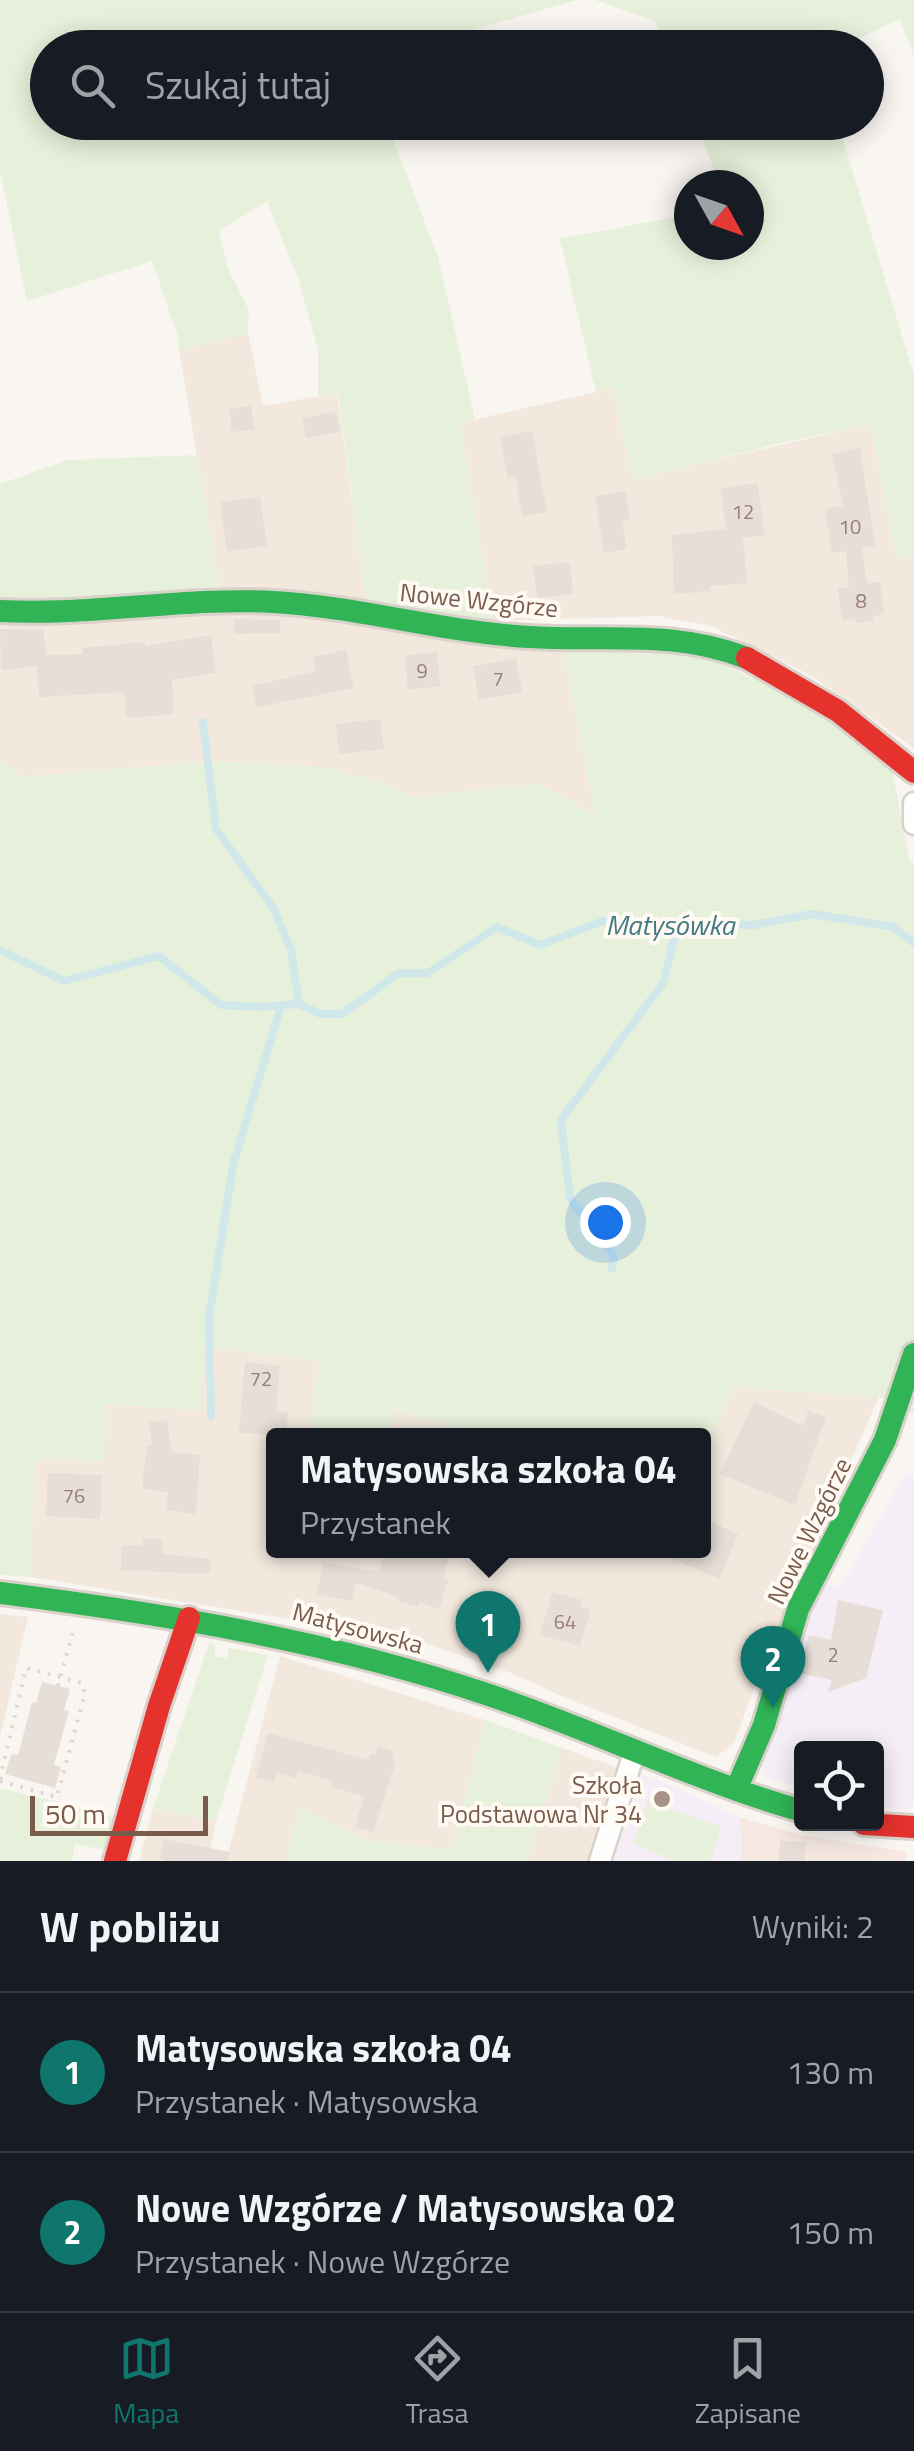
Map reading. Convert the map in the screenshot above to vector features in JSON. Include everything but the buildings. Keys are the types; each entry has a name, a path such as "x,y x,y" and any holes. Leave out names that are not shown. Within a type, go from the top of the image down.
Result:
{"street":[{"name":"Nowe Wzgórze","path":"0,611 48,615 240,601 306,604 537,639 612,636 691,640 736,654 804,688 845,714 914,772"},
{"path":"914,803 914,824"},
{"name":"Nowe Wzgórze","path":"736,1790 764,1725 798,1609 861,1492 914,1354"},
{"name":"Matysowska","path":"0,1593 189,1618 372,1658 488,1695 794,1809"},
{"path":"114,1861 189,1618"},
{"path":"600,1861 635,1750"},
{"path":"884,1825 914,1827"}],"path":[{"path":"58,1686 71,1638"},
{"path":"26,1668 61,1676 82,1683 85,1693 57,1797 0,1780 26,1668"}],"shaded area":[{"path":"248,333 263,406 337,393 366,600 220,591 179,350"},
{"path":"613,388 633,479 871,424 897,559 914,556 914,748 812,676 711,626 658,616 493,621 460,423"},
{"path":"290,609 452,642 563,648 596,816 539,784 415,797 386,784 215,761 22,777 0,761 0,622"},
{"path":"200,1347 320,1360 309,1428 266,1428 266,1558 711,1558 711,1443 733,1387 879,1397 773,1636 734,1743 716,1757 511,1673 414,1639 30,1577 35,1459 105,1404"},
{"path":"395,1410 461,1428 392,1428"},
{"path":"905,1474 914,1476 911,1810 884,1807 884,1741 794,1741 794,1786 761,1774 794,1637 822,1582 840,1588"},
{"path":"0,1614 28,1617 0,1737"},
{"path":"280,1656 485,1720 452,1850 366,1840 299,1808 286,1861 226,1861"},
{"path":"562,1748 619,1768 593,1861 527,1861"},
{"name":"Szkoła Podstawowa Nr 34","path":"639,1772 740,1817 741,1861 606,1861 630,1781"},
{"path":"153,1809 216,1821 208,1861 139,1861"},
{"path":"740,1817 801,1835 906,1852 905,1861 741,1861"}],"green space":[{"path":"0,0 577,0 472,30 30,30 30,140 393,140 438,257 475,419 460,423 493,621 366,600 338,393 318,396 318,351 299,280 267,201 219,231 228,269 249,310 248,333 179,350 152,261 27,301 0,171"},
{"path":"595,0 914,0 914,57 900,19 877,30 659,30 655,21"},
{"path":"703,140 843,140 914,376 914,556 897,560 871,424 633,480 613,388 596,392 560,239 674,217 674,260 764,260 764,170 714,170"},
{"path":"197,455 220,591 94,598 0,597 0,484 68,460"},
{"path":"563,648 679,649 708,657 812,706 892,769 909,860 914,863 914,1414 879,1397 733,1387 711,1443 711,1428 461,1428 395,1410 391,1428 309,1428 320,1360 201,1347 202,1411 106,1404 105,1461 35,1459 30,1577 0,1575 0,761 22,777 215,761 326,767 416,797 539,784 595,815"},
{"path":"209,1643 215,1645 215,1656 227,1658 229,1648 268,1655 216,1821 153,1809"},
{"path":"485,1720 562,1748 527,1861 286,1861 298,1807 366,1840 452,1850"},
{"path":"0,1788 118,1817 105,1850 75,1844 72,1861 0,1861"},
{"path":"648,1801 722,1827 710,1861 675,1861 633,1844"}],"waterway":[{"path":"203,722 216,829 274,909 291,950 299,1004"},
{"name":"Matysówka","path":"0,950 64,981 159,956 221,1005 299,1004 321,1014 342,1014 399,973 428,973 497,927 540,945 603,921 754,925 812,914 893,927 914,943"},
{"path":"612,1269 614,1256 570,1199 561,1120 664,982 677,923"},
{"path":"211,1416 209,1316 234,1161 281,1006"}],"traffic: fast":[{"path":"0,611 273,602 497,634 692,643 747,658"},
{"path":"736,1790 764,1725 798,1609 885,1440 914,1354"},
{"path":"0,1593 186,1620 369,1659 489,1695 794,1809"}],"traffic: jam":[{"path":"747,658 838,711 914,772"},
{"path":"115,1861 159,1706 189,1618"},
{"path":"884,1825 914,1827"}],"place":[{"name":"Matysowska szkoła 04","path":"488,1673"},
{"name":"Nowe Wzgórze / Matysowska 02","path":"773,1708"},
{"name":"Szkoła Podstawowa Nr 34","path":"662,1799"}]}
